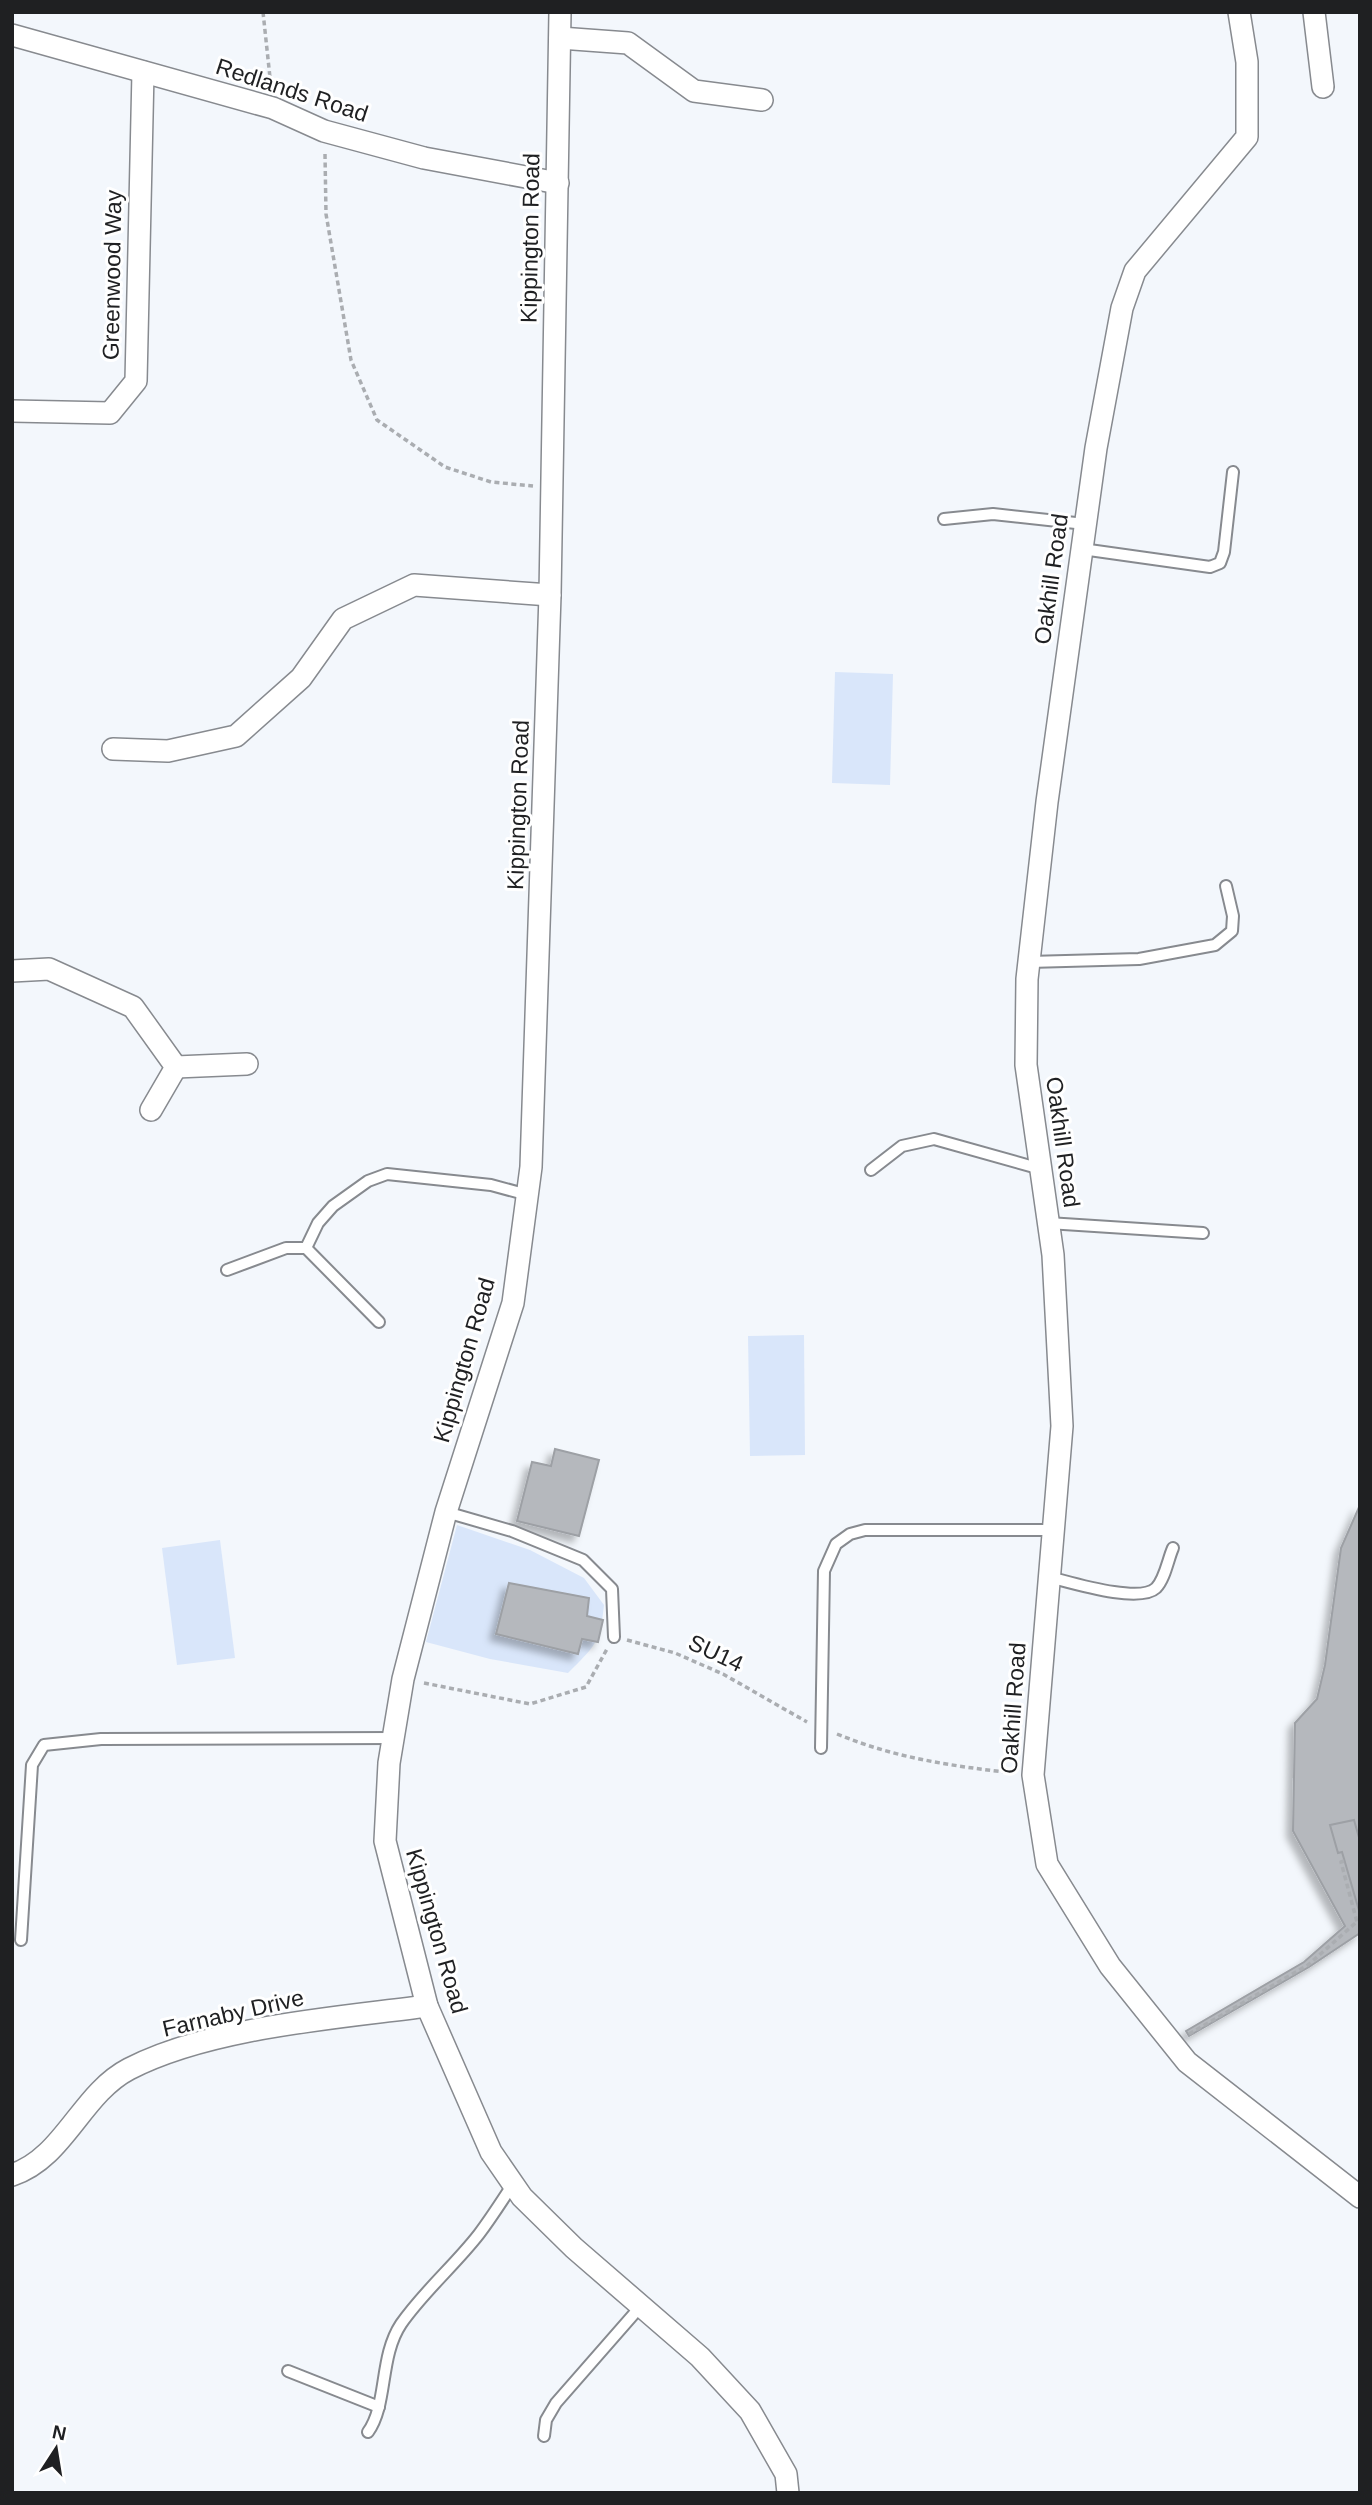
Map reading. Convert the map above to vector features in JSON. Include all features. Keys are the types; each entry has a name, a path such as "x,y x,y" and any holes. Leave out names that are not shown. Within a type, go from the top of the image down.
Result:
{"street":[{"name":"Kippington Road","path":"561,12 550,595 534,1112 528,1195 513,1303 446,1512 403,1679 384,1841 427,2006 491,2152 513,2184 557,2231 640,2307 700,2357 750,2411 786,2474 788,2493"},
{"name":"Oakhill Road","path":"1240,12 1247,62 1247,137 1135,271 1122,308 1085,524 1046,802 1029,962 1026,1065 1048,1223 1062,1426 1033,1775 1047,1864 1110,1966 1187,2062 1360,2197"},
{"path":"1314,12 1323,88"},
{"name":"Redlands Road","path":"12,35 273,108 324,131 424,158 558,183"},
{"path":"560,38 628,43 694,91 762,100"},
{"name":"Greenwood Way","path":"12,411 110,413 136,381 143,72"},
{"path":"113,749 168,751 236,736 301,678 343,619 414,585 550,595"},
{"path":"12,971 49,969 133,1007 176,1067"},
{"path":"176,1067 247,1065"},
{"path":"151,1111 176,1067"},
{"name":"Farnaby Drive","path":"12,2175 29,2170 57,2143 92,2098 138,2065 181,2048 286,2024 427,2006"}],"lane":[{"path":"1082,549 1210,567 1220,563 1224,552 1233,472"},
{"path":"944,519 993,514 1085,524"},
{"path":"1029,962 1139,959 1215,945 1232,931 1233,916 1226,886"},
{"path":"872,1170 902,1146 934,1139 1041,1169"},
{"path":"306,1248 318,1223 333,1206 368,1181 387,1174 491,1185 528,1195"},
{"path":"1048,1223 1203,1233"},
{"path":"227,1270 286,1248 306,1248 379,1322"},
{"path":"446,1512 512,1531 583,1560 612,1589 614,1637"},
{"path":"821,1748 824,1571 836,1544 850,1534 866,1530 1053,1530"},
{"path":"1049,1577 1129,1594 1146,1593 1156,1588 1173,1548"},
{"path":"21,1940 32,1765 44,1745 101,1739 394,1738"},
{"path":"368,2432 376,2421 386,2361 401,2325 439,2276 478,2235 513,2184"},
{"path":"544,2437 546,2420 556,2403 640,2307"},
{"path":"288,2371 379,2407"}],"path":[{"path":"263,12 273,108"},
{"path":"324,131 326,214 351,360 377,420 445,467 491,482 550,488"},
{"path":"403,1679 530,1704 586,1687 614,1637"},
{"name":"SU14","path":"614,1637 675,1653 723,1674 798,1718 870,1748 935,1764 1033,1775"},
{"path":"1172,2044 1308,1965 1358,1921 1341,1862 1344,1861"}],"shaded area":[{"path":"835,672 893,674 890,785 832,783"},
{"path":"804,1335 805,1455 750,1456 748,1336"},
{"path":"457,1525 530,1550 584,1578 604,1605 602,1618 595,1643 568,1673 490,1659 426,1642"},
{"path":"220,1540 235,1658 177,1665 162,1548"}],"building":[{"path":"555,1449 599,1460 579,1536 517,1521 532,1462 551,1466"},
{"path":"1360,1505 1360,1933 1309,1967 1189,2036 1186,2031 1304,1962 1345,1926 1293,1831 1295,1723 1317,1699 1325,1665 1341,1548"},
{"path":"509,1583 589,1598 587,1616 603,1620 598,1642 582,1639 578,1654 496,1634"},
{"path":"1354,1820 1360,1841 1360,1914 1342,1852 1338,1853 1330,1825"}]}
